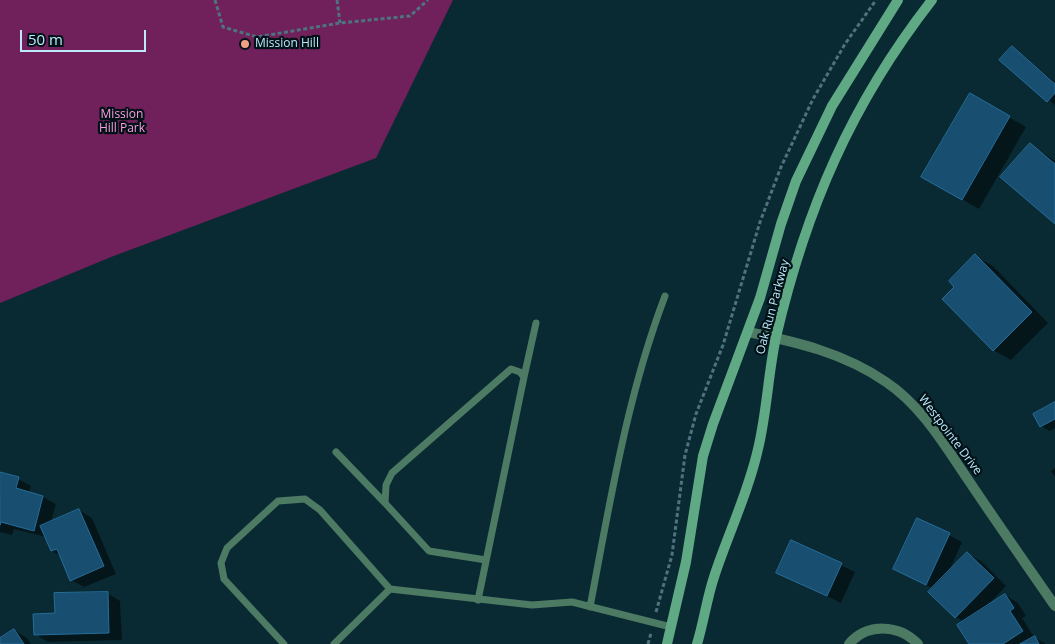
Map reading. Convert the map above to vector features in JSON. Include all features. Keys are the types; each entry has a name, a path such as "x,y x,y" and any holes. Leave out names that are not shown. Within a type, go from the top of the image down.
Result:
{"street":[{"name":"Oak Run Parkway","path":"667,644 686,562 704,456 713,424 748,332 781,224 813,142 832,106 898,0"},
{"name":"Oak Run Parkway","path":"697,644 715,575 741,508 758,448 776,338 816,204 840,144 870,88 932,0"},
{"name":"Westpointe Drive","path":"748,332 818,348 854,363 888,383 911,403 947,450 1055,606"},
{"path":"849,644 860,634 884,628 906,634 918,644"}],"lane":[{"path":"590,607 617,464 648,341 665,296"},
{"path":"478,600 536,323"},
{"path":"384,503 386,485 392,473 511,369 520,372 524,376"},
{"path":"336,452 429,551 486,560"},
{"path":"284,644 224,579 221,563 227,548 278,501 292,498 305,499 320,510 390,589 532,605 572,602 671,627"},
{"path":"334,644 390,589"}],"path":[{"path":"215,0 223,27 257,38 340,23 410,16 428,0"},
{"path":"337,0 340,23"},
{"path":"723,345 738,299"}],"green space":[{"name":"Mission Hill Park","path":"0,0 453,0 376,158 111,257 0,303"}],"building":[{"path":"1012,46 1055,84 1055,93 1047,102 999,60"},
{"path":"970,93 1010,116 962,200 921,177"},
{"path":"1030,143 1055,164 1055,224 1000,177"},
{"path":"975,254 1032,312 993,351 942,299 954,287 949,281"},
{"path":"1055,402 1055,419 1040,427 1033,414"},
{"path":"0,472 19,477 16,488 43,496 34,531 1,522 0,525"},
{"path":"79,509 104,566 70,581 57,549 51,551 40,526"},
{"path":"917,518 950,533 926,585 893,569"},
{"path":"791,540 842,563 827,596 776,573"},
{"path":"967,552 994,578 955,618 928,592"},
{"path":"108,592 109,633 34,635 33,614 55,613 54,593"},
{"path":"1005,594 1014,608 1010,611 1023,631 1003,644 969,644 957,625"},
{"path":"14,629 24,644 0,644 0,638"},
{"path":"1035,636 1039,644 1020,644"}],"place":[{"name":"Mission Hill","path":"245,44"}]}
